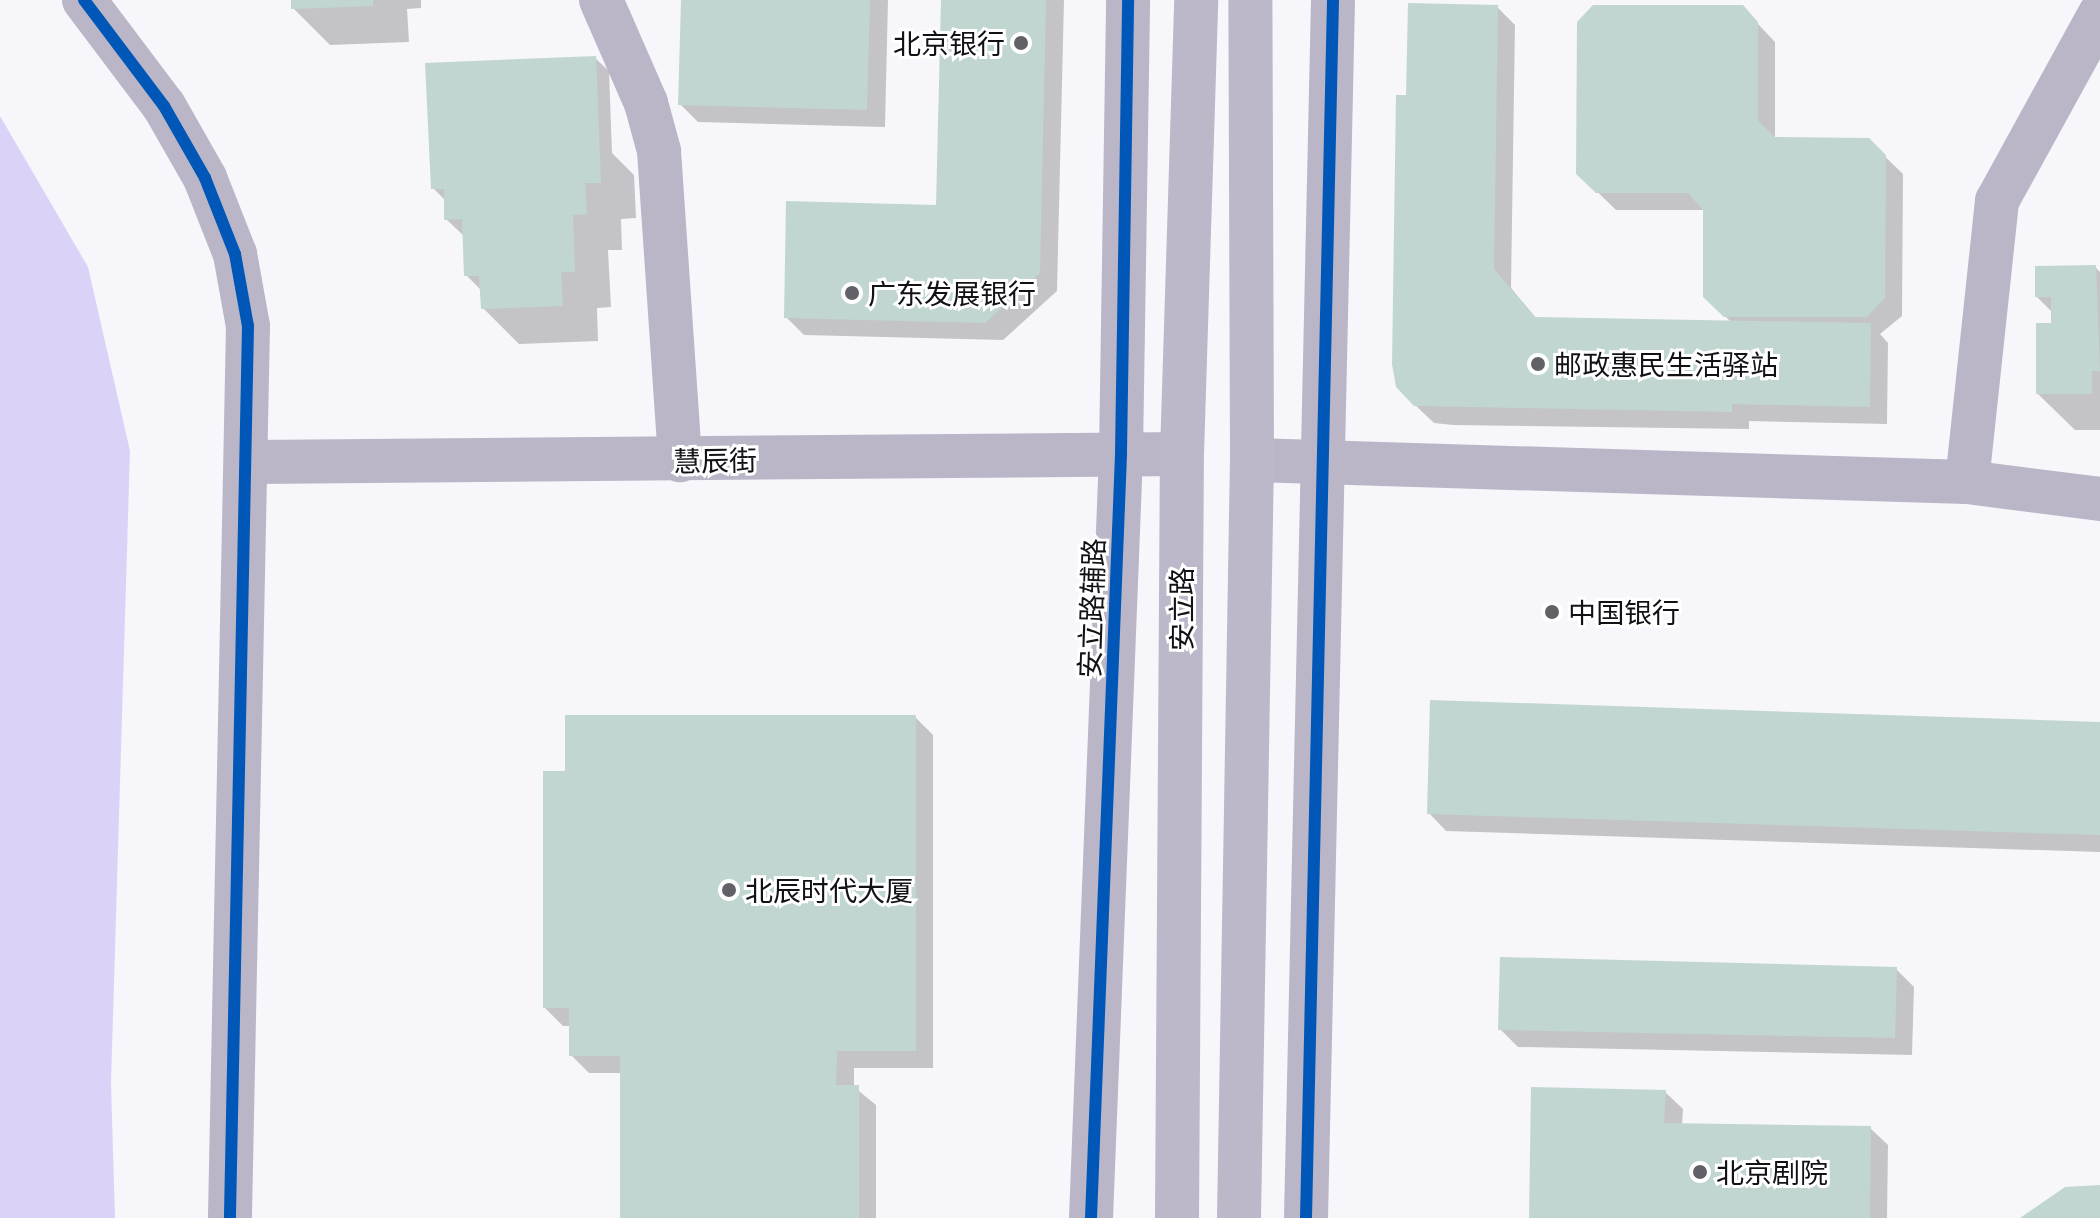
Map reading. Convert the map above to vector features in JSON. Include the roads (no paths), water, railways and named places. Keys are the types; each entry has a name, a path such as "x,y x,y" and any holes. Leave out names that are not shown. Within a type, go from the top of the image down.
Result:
{"main road":[{"name":"安立路","path":"1177,1218 1182,454 1196,0"},
{"path":"1239,1218 1252,460 1250,0"}],"street":[{"path":"84,0 164,106 205,178 235,254 248,326 230,1218"},
{"path":"601,0 646,103 659,151 680,460"},
{"name":"安立路辅路","path":"1091,1218 1121,453 1128,0"},
{"path":"1306,1218 1333,0"},
{"path":"1967,482 1997,201 2100,14"},
{"name":"慧辰街","path":"247,462 1182,454"},
{"path":"1252,460 1967,482 2100,499"}],"place":[{"name":"北京银行","path":"1021,43"},
{"name":"广东发展银行","path":"852,293"},
{"name":"邮政惠民生活驿站","path":"1538,364"},
{"name":"中国银行","path":"1552,612"},
{"name":"北辰时代大厦","path":"729,890"},
{"name":"北京剧院","path":"1700,1172"}]}
